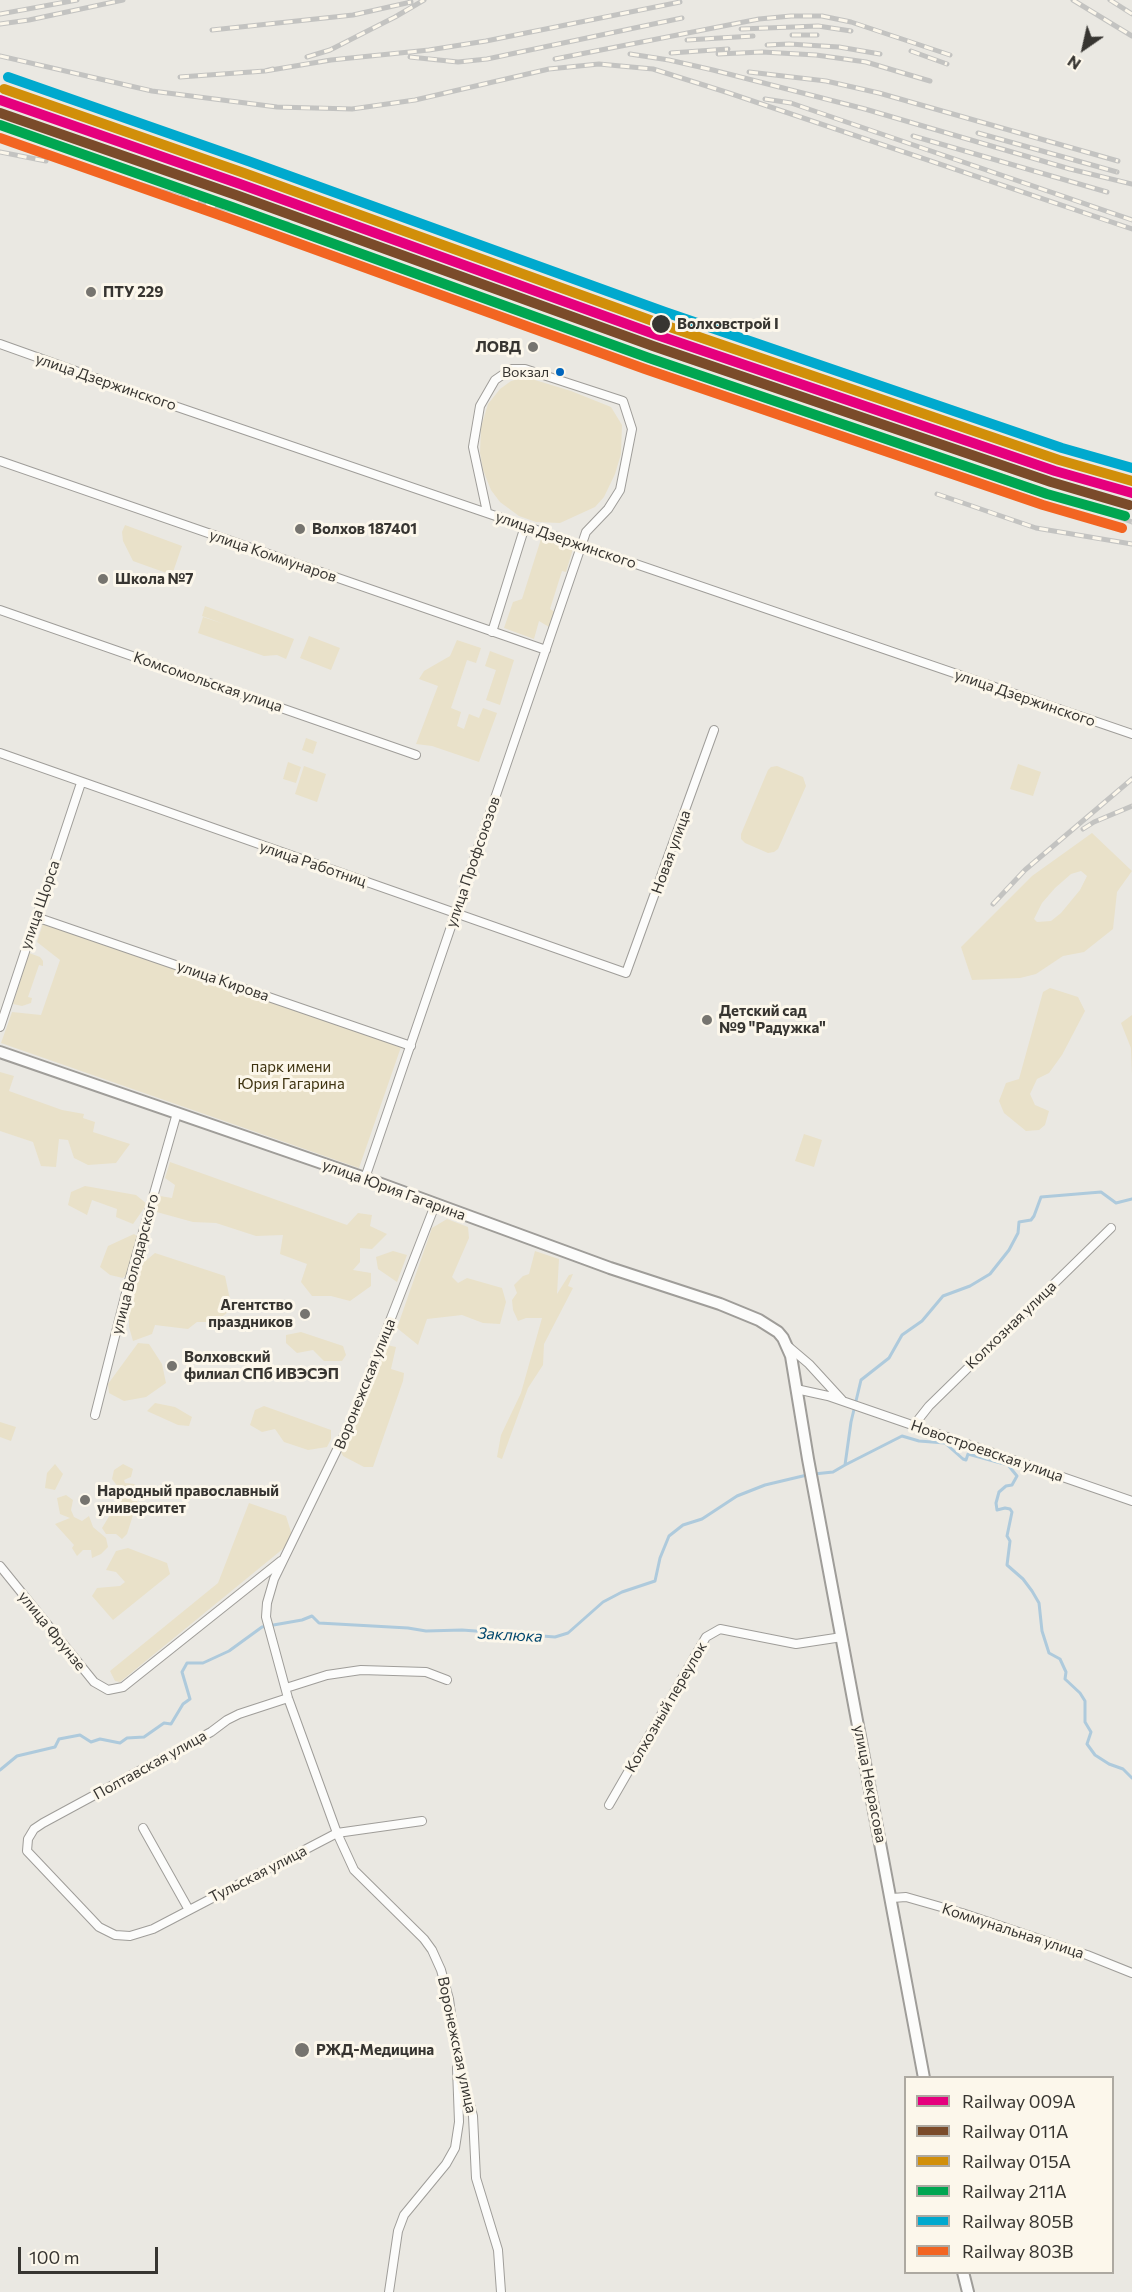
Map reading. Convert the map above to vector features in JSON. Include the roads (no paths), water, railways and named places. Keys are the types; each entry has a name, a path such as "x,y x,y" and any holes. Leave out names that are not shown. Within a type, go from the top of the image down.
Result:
{"main road":[{"name":"улица Юрия Гагарина","path":"0,1052 365,1178 610,1268 731,1308 770,1325 785,1342"},
{"path":"785,1342 792,1356 796,1389"},
{"name":"улица Некрасова","path":"796,1389 924,2076"},
{"path":"964,2274 968,2292"}],"street":[{"name":"улица Дзержинского","path":"0,344 157,400 1132,734"},
{"path":"487,512 472,447 480,406 495,381 511,369 518,368 623,401 632,429 621,490 608,509 586,532 581,546"},
{"name":"улица Коммунаров","path":"0,461 546,650"},
{"path":"492,632 525,526"},
{"name":"улица Профсоюзов","path":"365,1178 581,546"},
{"name":"Комсомольская улица","path":"0,610 416,755"},
{"name":"Новая улица","path":"626,973 714,730"},
{"name":"улица Работниц","path":"0,753 626,973"},
{"name":"улица Щорса","path":"0,1027 81,783"},
{"name":"улица Кирова","path":"36,917 411,1046"},
{"name":"улица Володарского","path":"95,1415 129,1281 177,1113"},
{"name":"Воронежская улица","path":"435,1205 351,1421 274,1579 267,1603 266,1617 288,1698 337,1833 354,1870 432,1950 441,1970 449,1999 456,2052 473,2116 476,2178 498,2250 501,2292"},
{"name":"Колхозная улица","path":"914,1425 929,1406 1111,1228"},
{"name":"Новостроевская улица","path":"785,1342 843,1401"},
{"name":"Новостроевская улица","path":"796,1389 843,1401 1132,1501"},
{"name":"Воронежская улица","path":"108,1690 123,1687 284,1558"},
{"name":"улица Фрунзе","path":"0,1566 94,1682 108,1690"},
{"name":"Колхозный переулок","path":"609,1805 706,1637 720,1629 796,1644 842,1637"},
{"path":"286,1688 327,1675 361,1670 426,1672 447,1680"},
{"name":"Полтавская улица","path":"99,1928 27,1851 28,1839 34,1829 211,1731 226,1720 288,1698"},
{"name":"Тульская улица","path":"99,1928 115,1935 130,1936 153,1929 337,1833 422,1821"},
{"path":"143,1828 189,1910"},
{"name":"Коммунальная улица","path":"892,1898 906,1897 962,1913 1088,1955 1132,1973"},
{"path":"389,2292 398,2231 404,2215 446,2164 454,2148 459,2122 456,2052"}],"waterway":[{"name":"Заклюка","path":"814,1474 833,1472 845,1465 851,1422 861,1380 889,1358 902,1335 922,1321 943,1296 970,1286 990,1274 1009,1250 1018,1233 1019,1222 1031,1220 1034,1216 1041,1197 1101,1192 1116,1203 1132,1199"},
{"path":"845,1465 902,1436 919,1441 945,1443 966,1460 968,1454 1008,1465 1017,1476 1012,1485 1006,1486 999,1492 996,1503 997,1510 1005,1508 1012,1512 1007,1536 1010,1541 1007,1565 1023,1579 1039,1603 1042,1631 1049,1653 1060,1659 1066,1672 1065,1679 1085,1701 1085,1722 1091,1732 1087,1744 1095,1755 1123,1769 1132,1778"},
{"name":"Заклюка","path":"0,1770 17,1756 55,1747 59,1739 80,1735 91,1742 100,1739 120,1743 127,1738 144,1737 164,1723 171,1724 183,1704 190,1699 182,1672 187,1663 203,1663 229,1651 262,1627 312,1616 319,1623 426,1631 462,1630 555,1637 568,1633 603,1602 622,1592 655,1581 660,1558 669,1536 683,1525 702,1519 737,1496 765,1485 807,1475"}],"railway":[{"path":"0,14 77,0"},
{"path":"0,24 123,0"},
{"path":"307,57 330,50 424,0"},
{"path":"1073,0 1132,36"},
{"path":"1110,0 1132,14"},
{"path":"212,30 353,15 411,2"},
{"path":"265,71 331,60 429,50 486,41 680,2"},
{"path":"555,59 759,19 791,16 822,16 851,22 950,55"},
{"path":"410,57 458,62 487,59 682,18"},
{"path":"741,29 818,26 851,31"},
{"path":"792,35 817,35"},
{"path":"687,40 753,36"},
{"path":"767,45 839,47 880,54"},
{"path":"671,53 728,49"},
{"path":"911,51 947,64"},
{"path":"718,54 762,52 816,55 866,62 930,81"},
{"path":"630,54 713,70 865,109 1070,169 1132,184"},
{"path":"0,56 152,91 277,107 352,109 415,100 549,69 599,64 653,69 1132,229"},
{"path":"180,77 273,69"},
{"path":"749,72 826,81 879,93 1118,161"},
{"path":"765,99 791,103 1132,220"},
{"path":"978,133 1117,172"},
{"path":"913,136 1107,192"},
{"path":"0,140 186,199 288,224"},
{"path":"0,152 46,161"},
{"path":"996,474 1132,522"},
{"path":"937,494 1036,528 1132,544"},
{"path":"993,904 1025,870 1132,779"},
{"path":"1083,829 1132,806"}],"rail line":[{"name":"805В","path":"8,77 665,312 1062,448 1132,468"},
{"name":"015А","path":"4,89 661,324 1059,460 1132,481"},
{"name":"009А","path":"0,100 657,335 1055,471 1132,493"},
{"name":"011А","path":"0,113 236,195 653,346 1051,482 1129,505"},
{"name":"211А","path":"0,125 649,358 1047,494 1125,516"},
{"name":"803В","path":"0,138 645,369 1043,505 1122,528"}],"place":[{"name":"ПТУ 229","path":"91,292"},
{"name":"Волховстрой I","path":"661,324"},
{"name":"ЛОВД","path":"533,347"},
{"name":"Вокзал","path":"560,372"},
{"name":"Волхов 187401","path":"300,529"},
{"name":"Школа №7","path":"103,579"},
{"name":"Детский cад №9 \"Радужка\"","path":"707,1020"},
{"name":"Агентство праздников","path":"305,1314"},
{"name":"Волховский филиал СПб ИВЭСЭП","path":"172,1366"},
{"name":"Народный православный университет","path":"85,1500"},
{"name":"РЖД-Медицина","path":"302,2050"}],"park label":[{"name":"парк имени Юрия Гагарина","path":"291,1076"}]}
